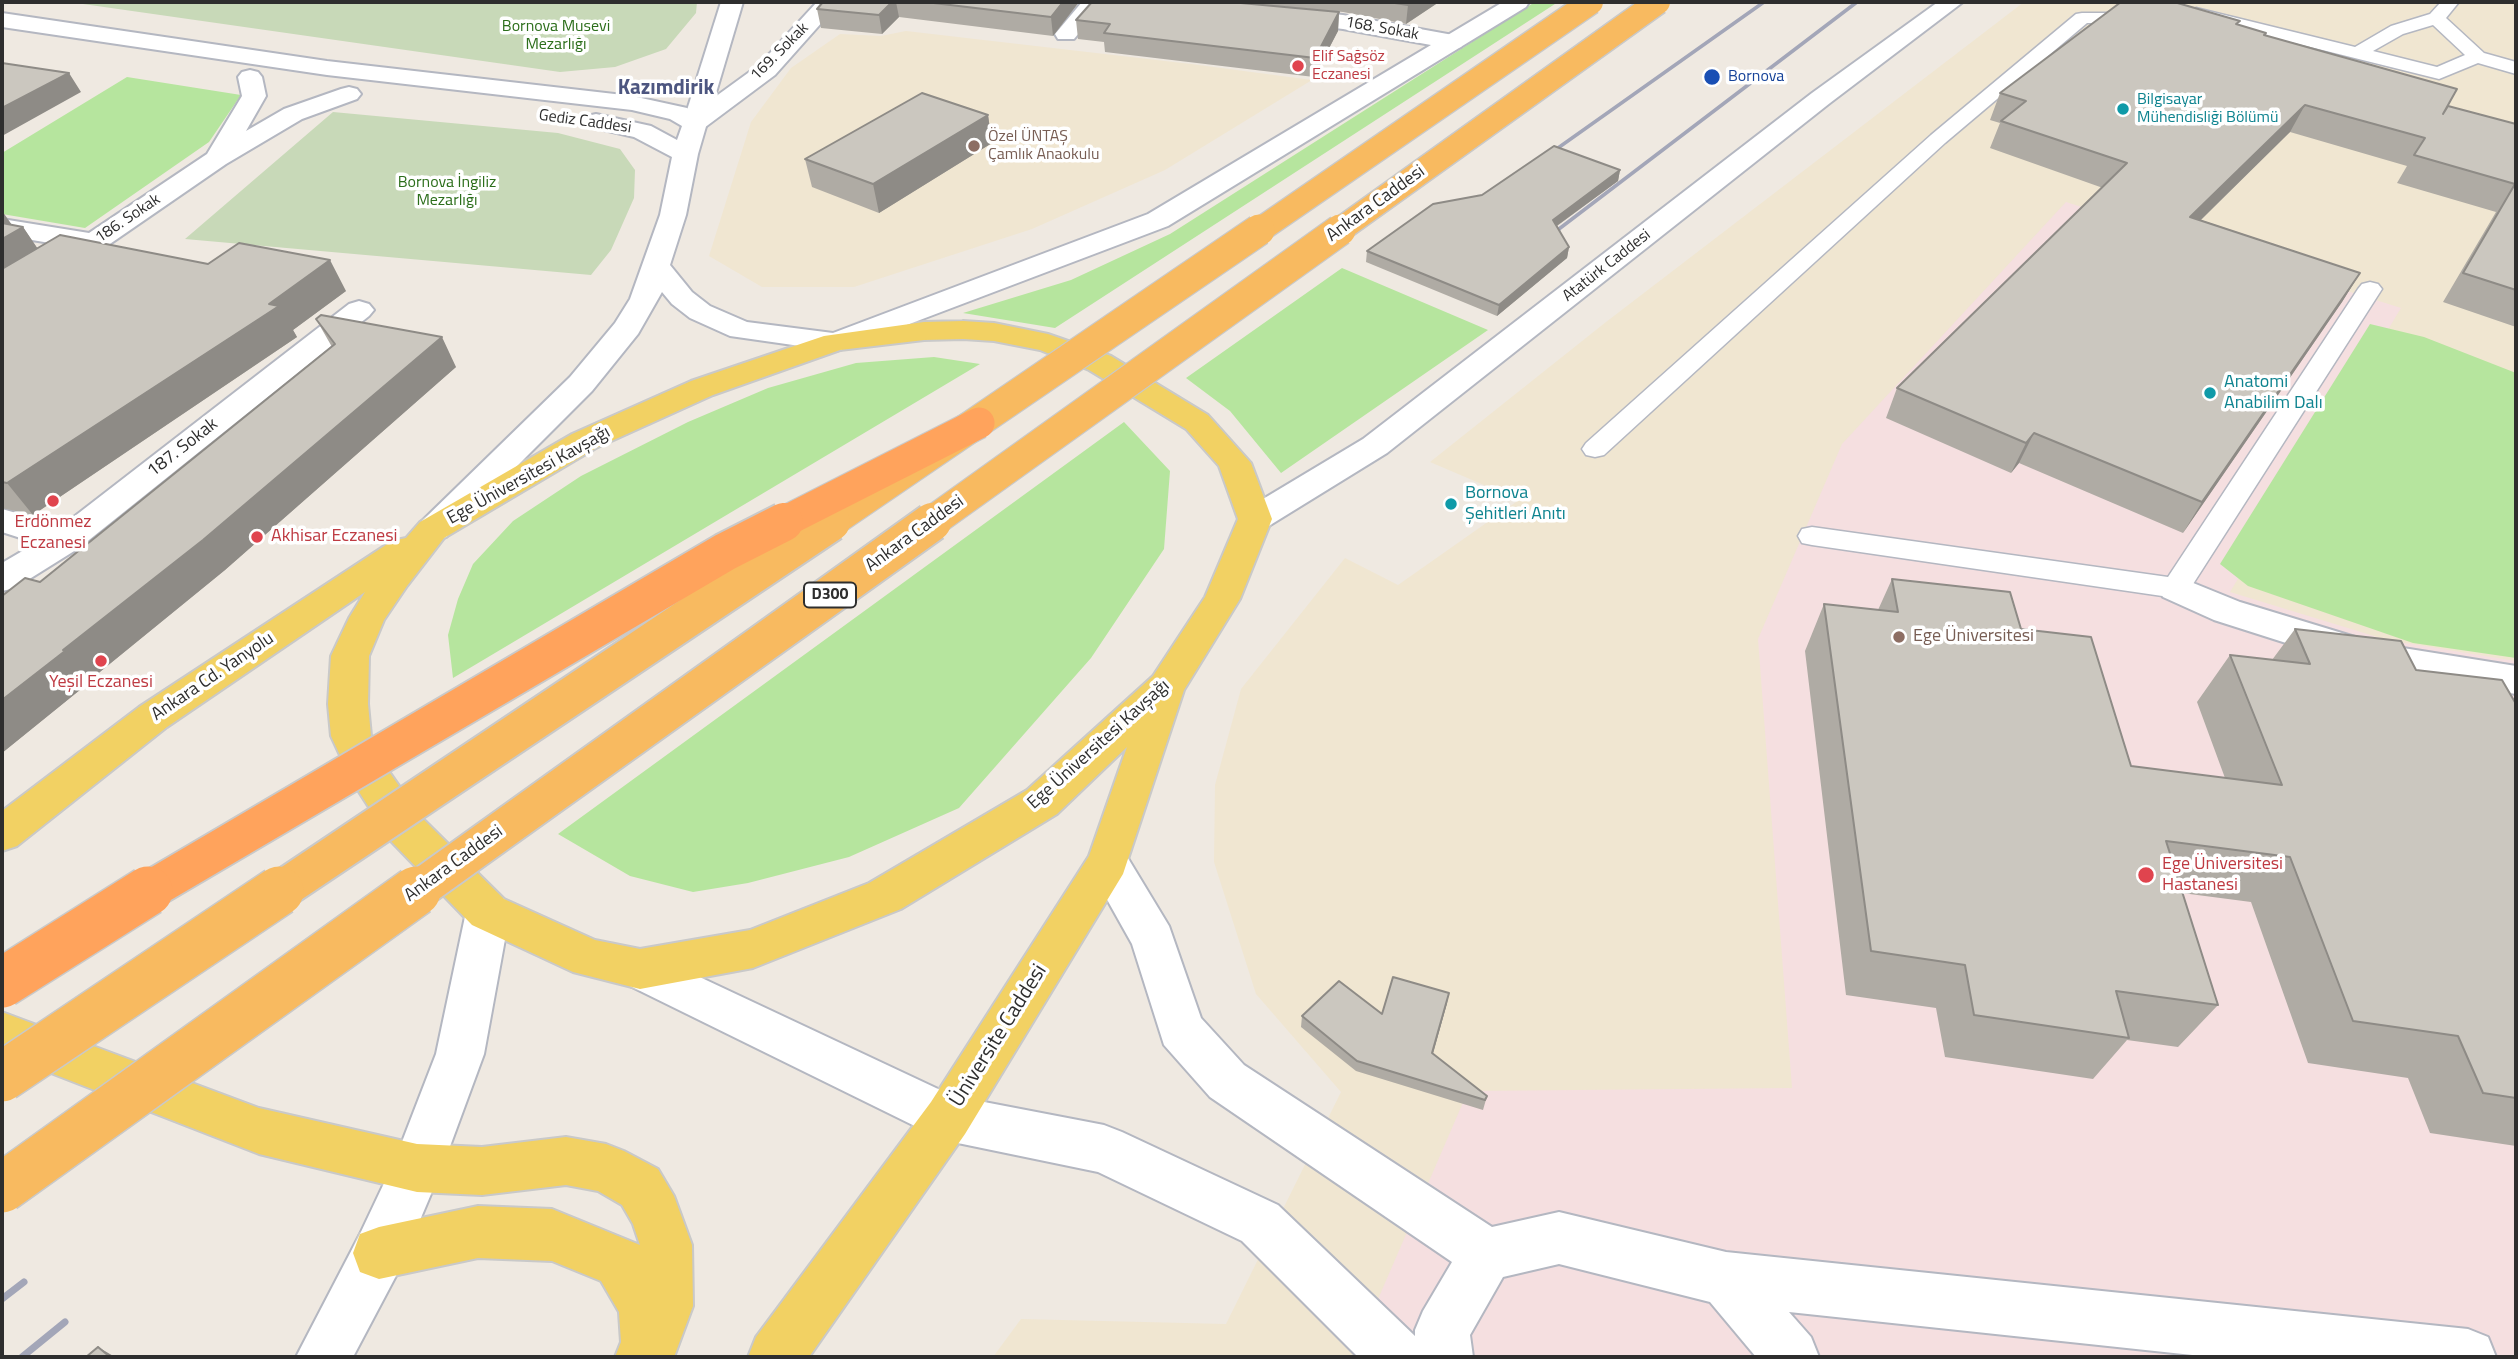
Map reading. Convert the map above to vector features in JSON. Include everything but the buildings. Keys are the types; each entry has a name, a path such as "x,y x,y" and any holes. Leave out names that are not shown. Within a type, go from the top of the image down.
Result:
{"highway":[{"path":"2,1077 979,423 1591,2"},
{"name":"Ankara Caddesi","path":"2,1188 1658,2"},
{"path":"2,983 104,917 725,552 979,423"}],"main road":[{"path":"432,530 581,384 627,328 646,299 673,215 685,154 732,2"},
{"name":"169. Sokak","path":"695,122 767,70 829,2"},
{"path":"1066,34 1094,2"},
{"path":"1343,22 1353,2"},
{"path":"655,265 682,298 700,312 741,330 835,342 1158,220 1518,2"},
{"name":"Atatürk Caddesi","path":"1255,519 1375,446 1821,98 1952,2"},
{"name":"168. Sokak","path":"1263,14 1343,22 1453,42"},
{"name":"Gediz Caddesi","path":"2,20 327,68 632,103 678,113 695,122"},
{"path":"2,39 377,97"},
{"name":"186. Sokak","path":"217,159 254,96 250,76"},
{"name":"186. Sokak","path":"2,298 94,242 217,159 293,114 349,94"},
{"name":"Gediz Caddesi","path":"460,106 611,123 642,131 685,154"},
{"path":"2,227 94,242"},
{"name":"187. Sokak","path":"2,579 67,540 359,310"},
{"name":"Ege Üniversitesi Kavşağı","path":"924,331 994,332 1048,344 1100,363 1197,422 1234,463 1255,519 1222,599 1167,686 1042,802 886,895 754,950 640,969 589,958 488,912 405,828 366,769 351,736 348,704 350,656 368,618 394,577 432,530 584,441 702,388 835,342 924,331"},
{"path":"2,520 67,540"},
{"name":"Ankara Cd. Yanyolu","path":"2,834 153,716 432,530"},
{"path":"2176,588 2227,611 2377,658 2516,680"},
{"name":"Üniversite Caddesi","path":"776,1357 948,1118 1108,862 1167,686"},
{"path":"1108,862 1153,940 1181,1030 1227,1081 1487,1254 1559,1238 1726,1279 2468,1357"},
{"path":"324,1357 379,1253 417,1168 460,1054 488,912"},
{"path":"640,969 948,1118 1104,1149 1260,1223 1397,1357"},
{"path":"2,1033 259,1131 417,1168 482,1171 566,1161 606,1168 640,1187 656,1214 666,1245 666,1306 646,1353"},
{"path":"379,1253 478,1232 552,1235 620,1262 646,1306 646,1353"},
{"path":"1445,1357 1442,1330 1487,1254"},
{"path":"1726,1279 1791,1357"}],"lane":[{"path":"2355,54 2397,30 2436,18 2449,2"},
{"path":"1595,449 1938,139 2082,18 2168,16 2181,10 2439,73 2477,57"},
{"path":"2436,18 2477,57 2516,68"},
{"path":"1812,536 2176,588 2370,289"}],"shaded area":[{"name":"Ege Üniversitesi","path":"2024,2 2516,2 2516,1357 993,1357 1021,1319 1226,1324 1341,1092 1256,994 1214,862 1215,785 1241,689 1345,558 1398,585 1519,500 1430,462 1606,322"},
{"name":"Özel ÜNTAŞ Çamlık Anaokulu","path":"906,31 1312,80 1165,170 1032,229 854,287 762,287 709,256 751,122 791,68 840,34 881,36"},
{"name":"Ege Üniversitesi Hastanesi","path":"2066,202 2401,308 2230,592 2387,640 2516,661 2516,1357 1353,1357 1468,1091 1792,1088 1758,639 1842,444"}],"green space":[{"name":"Bornova Musevi Mezarlığı","path":"69,2 697,2 696,13 666,49 615,67 560,72"},
{"path":"1535,2 1558,2 1055,328 963,313 1071,280 1170,234"},
{"path":"127,77 241,95 209,142 85,228 2,214 2,153"},
{"name":"Bornova İngiliz Mezarlığı","path":"333,112 558,133 620,149 635,170 634,198 611,250 591,275 185,239"},
{"path":"1342,268 1488,330 1281,473 1230,411 1186,378"},
{"path":"2370,324 2424,337 2516,373 2516,658 2413,643 2248,586 2220,564"},
{"path":"934,357 980,364 453,678 448,635 458,599 473,564 513,521 581,476 688,422 768,388 856,363"},
{"path":"1124,422 1170,471 1164,549 1091,658 959,808 849,857 748,883 693,892 630,876 558,834"}],"railway":[{"path":"1541,160 1764,2"},
{"path":"1555,232 1857,2"},
{"path":"1542,242 1558,230"},
{"path":"2,1299 24,1282"},
{"path":"22,1357 65,1322"}],"place":[{"name":"Elif Sağsöz Eczanesi","path":"1298,66"},
{"name":"Bornova","path":"1712,77"},
{"name":"Bilgisayar Mühendisliği Bölümü","path":"2123,109"},
{"name":"Özel ÜNTAŞ Çamlık Anaokulu","path":"974,146"},
{"name":"Anatomi Anabilim Dalı","path":"2210,393"},
{"name":"Erdönmez Eczanesi","path":"53,501"},
{"name":"Bornova Şehitleri Anıtı","path":"1451,504"},
{"name":"Akhisar Eczanesi","path":"257,537"},
{"name":"Ege Üniversitesi","path":"1899,637"},
{"name":"Yeşil Eczanesi","path":"101,661"},
{"name":"Ege Üniversitesi Hastanesi","path":"2146,875"}],"district":[{"name":"Kazımdirik","path":"666,89"}]}
